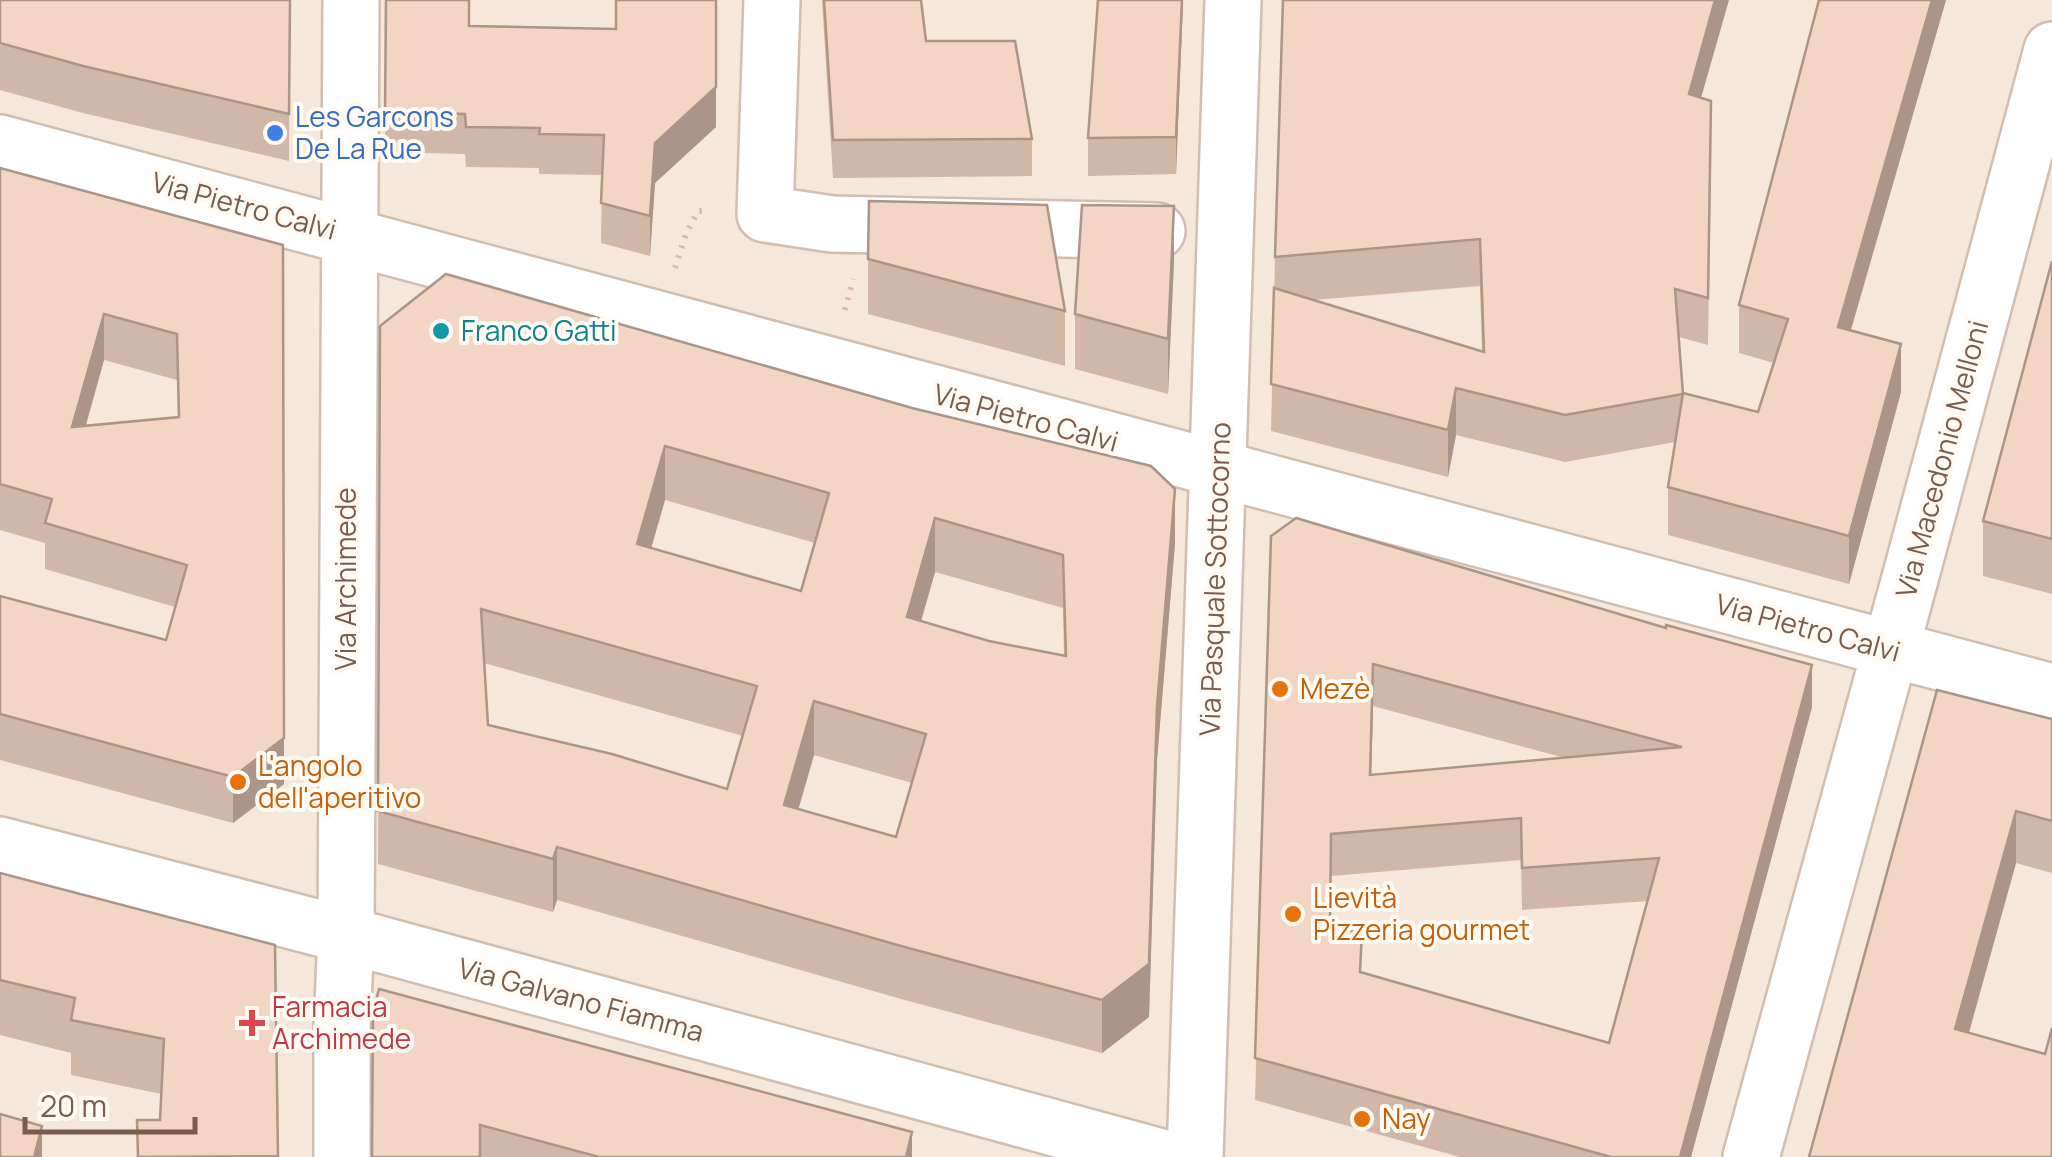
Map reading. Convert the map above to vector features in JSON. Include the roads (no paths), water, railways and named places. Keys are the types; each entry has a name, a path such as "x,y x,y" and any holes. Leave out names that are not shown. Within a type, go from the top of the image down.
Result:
{"street":[{"name":"Via Archimede","path":"342,1157 351,0"},
{"path":"772,0 766,214 832,224 1171,231"},
{"name":"Via Pasquale Sottocorno","path":"1195,1157 1233,0"},
{"name":"Via Macedonio Melloni","path":"1751,1157 2052,50"},
{"name":"Via Pietro Calvi","path":"0,143 2052,692"},
{"name":"Via Galvano Fiamma","path":"0,845 1161,1157"}],"place":[{"name":"Les Garcons De La Rue","path":"275,133"},
{"name":"Franco Gatti","path":"441,331"},
{"name":"Mezè","path":"1280,689"},
{"name":"L'angolo dell'aperitivo","path":"238,782"},
{"name":"Lievità Pizzeria gourmet","path":"1293,914"},
{"name":"Farmacia Archimede","path":"252,1023"},
{"name":"Nay","path":"1362,1119"}]}
